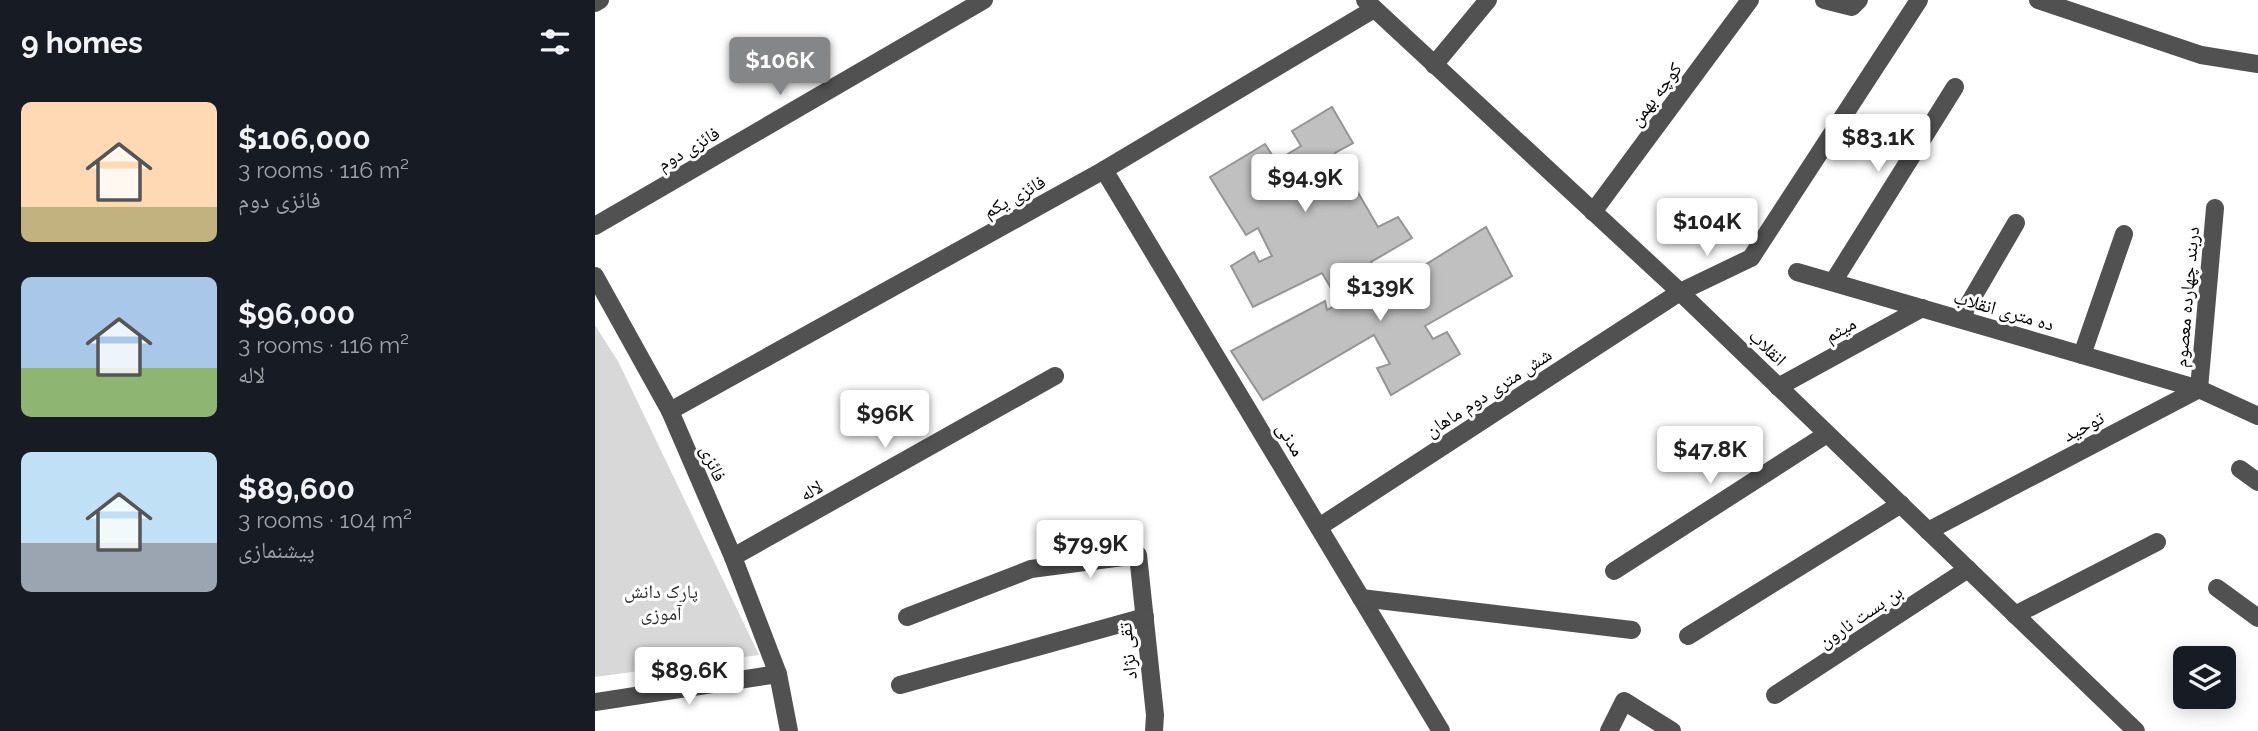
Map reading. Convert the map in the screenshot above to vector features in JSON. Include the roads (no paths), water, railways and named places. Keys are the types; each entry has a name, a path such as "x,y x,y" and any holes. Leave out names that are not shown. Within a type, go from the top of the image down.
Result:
{"street":[{"path":"595,3 600,0"},
{"name":"فائزی دوم","path":"595,226 984,0"},
{"path":"1434,65 1488,0"},
{"name":"کوچه بهمن","path":"1593,212 1750,0"},
{"path":"1823,0 1852,7 1859,0"},
{"path":"2038,0 2201,55 2258,64"},
{"name":"شش متری دوم ماهان","path":"1319,527 1680,292 1751,258 1912,3"},
{"name":"انقلاب","path":"1369,4 1680,292 2136,731"},
{"name":"فائزی یکم","path":"670,411 1104,170 1369,4"},
{"path":"1833,282 1955,87"},
{"name":"مدنی","path":"1104,170 1441,731"},
{"name":"دربند چهارده معصوم","path":"2199,389 2215,208"},
{"path":"1960,319 2017,223"},
{"path":"2082,355 2124,234"},
{"name":"ده متری انقلاب","path":"1797,272 2199,389"},
{"name":"فائزی","path":"595,276 670,411 733,557 778,674 789,731"},
{"name":"میثم","path":"1778,387 1922,308"},
{"name":"لاله","path":"733,557 1055,376"},
{"path":"2199,389 2258,416"},
{"name":"توحید","path":"1928,531 2199,389"},
{"path":"1614,571 1827,434"},
{"path":"2240,469 2258,482"},
{"path":"1688,636 1901,504"},
{"path":"2015,615 2157,542"},
{"name":"تقی نژاد","path":"907,617 1031,569 1138,555 1155,715 1154,731"},
{"name":"بن بست نارون","path":"1775,695 1968,569"},
{"path":"2217,588 2258,618"},
{"path":"1361,598 1632,630"},
{"path":"900,685 1145,617"},
{"path":"595,702 778,674"},
{"path":"1609,731 1624,701 1672,731"}],"park label":[{"name":"پارک دانش آموزی","path":"661,602"}]}
